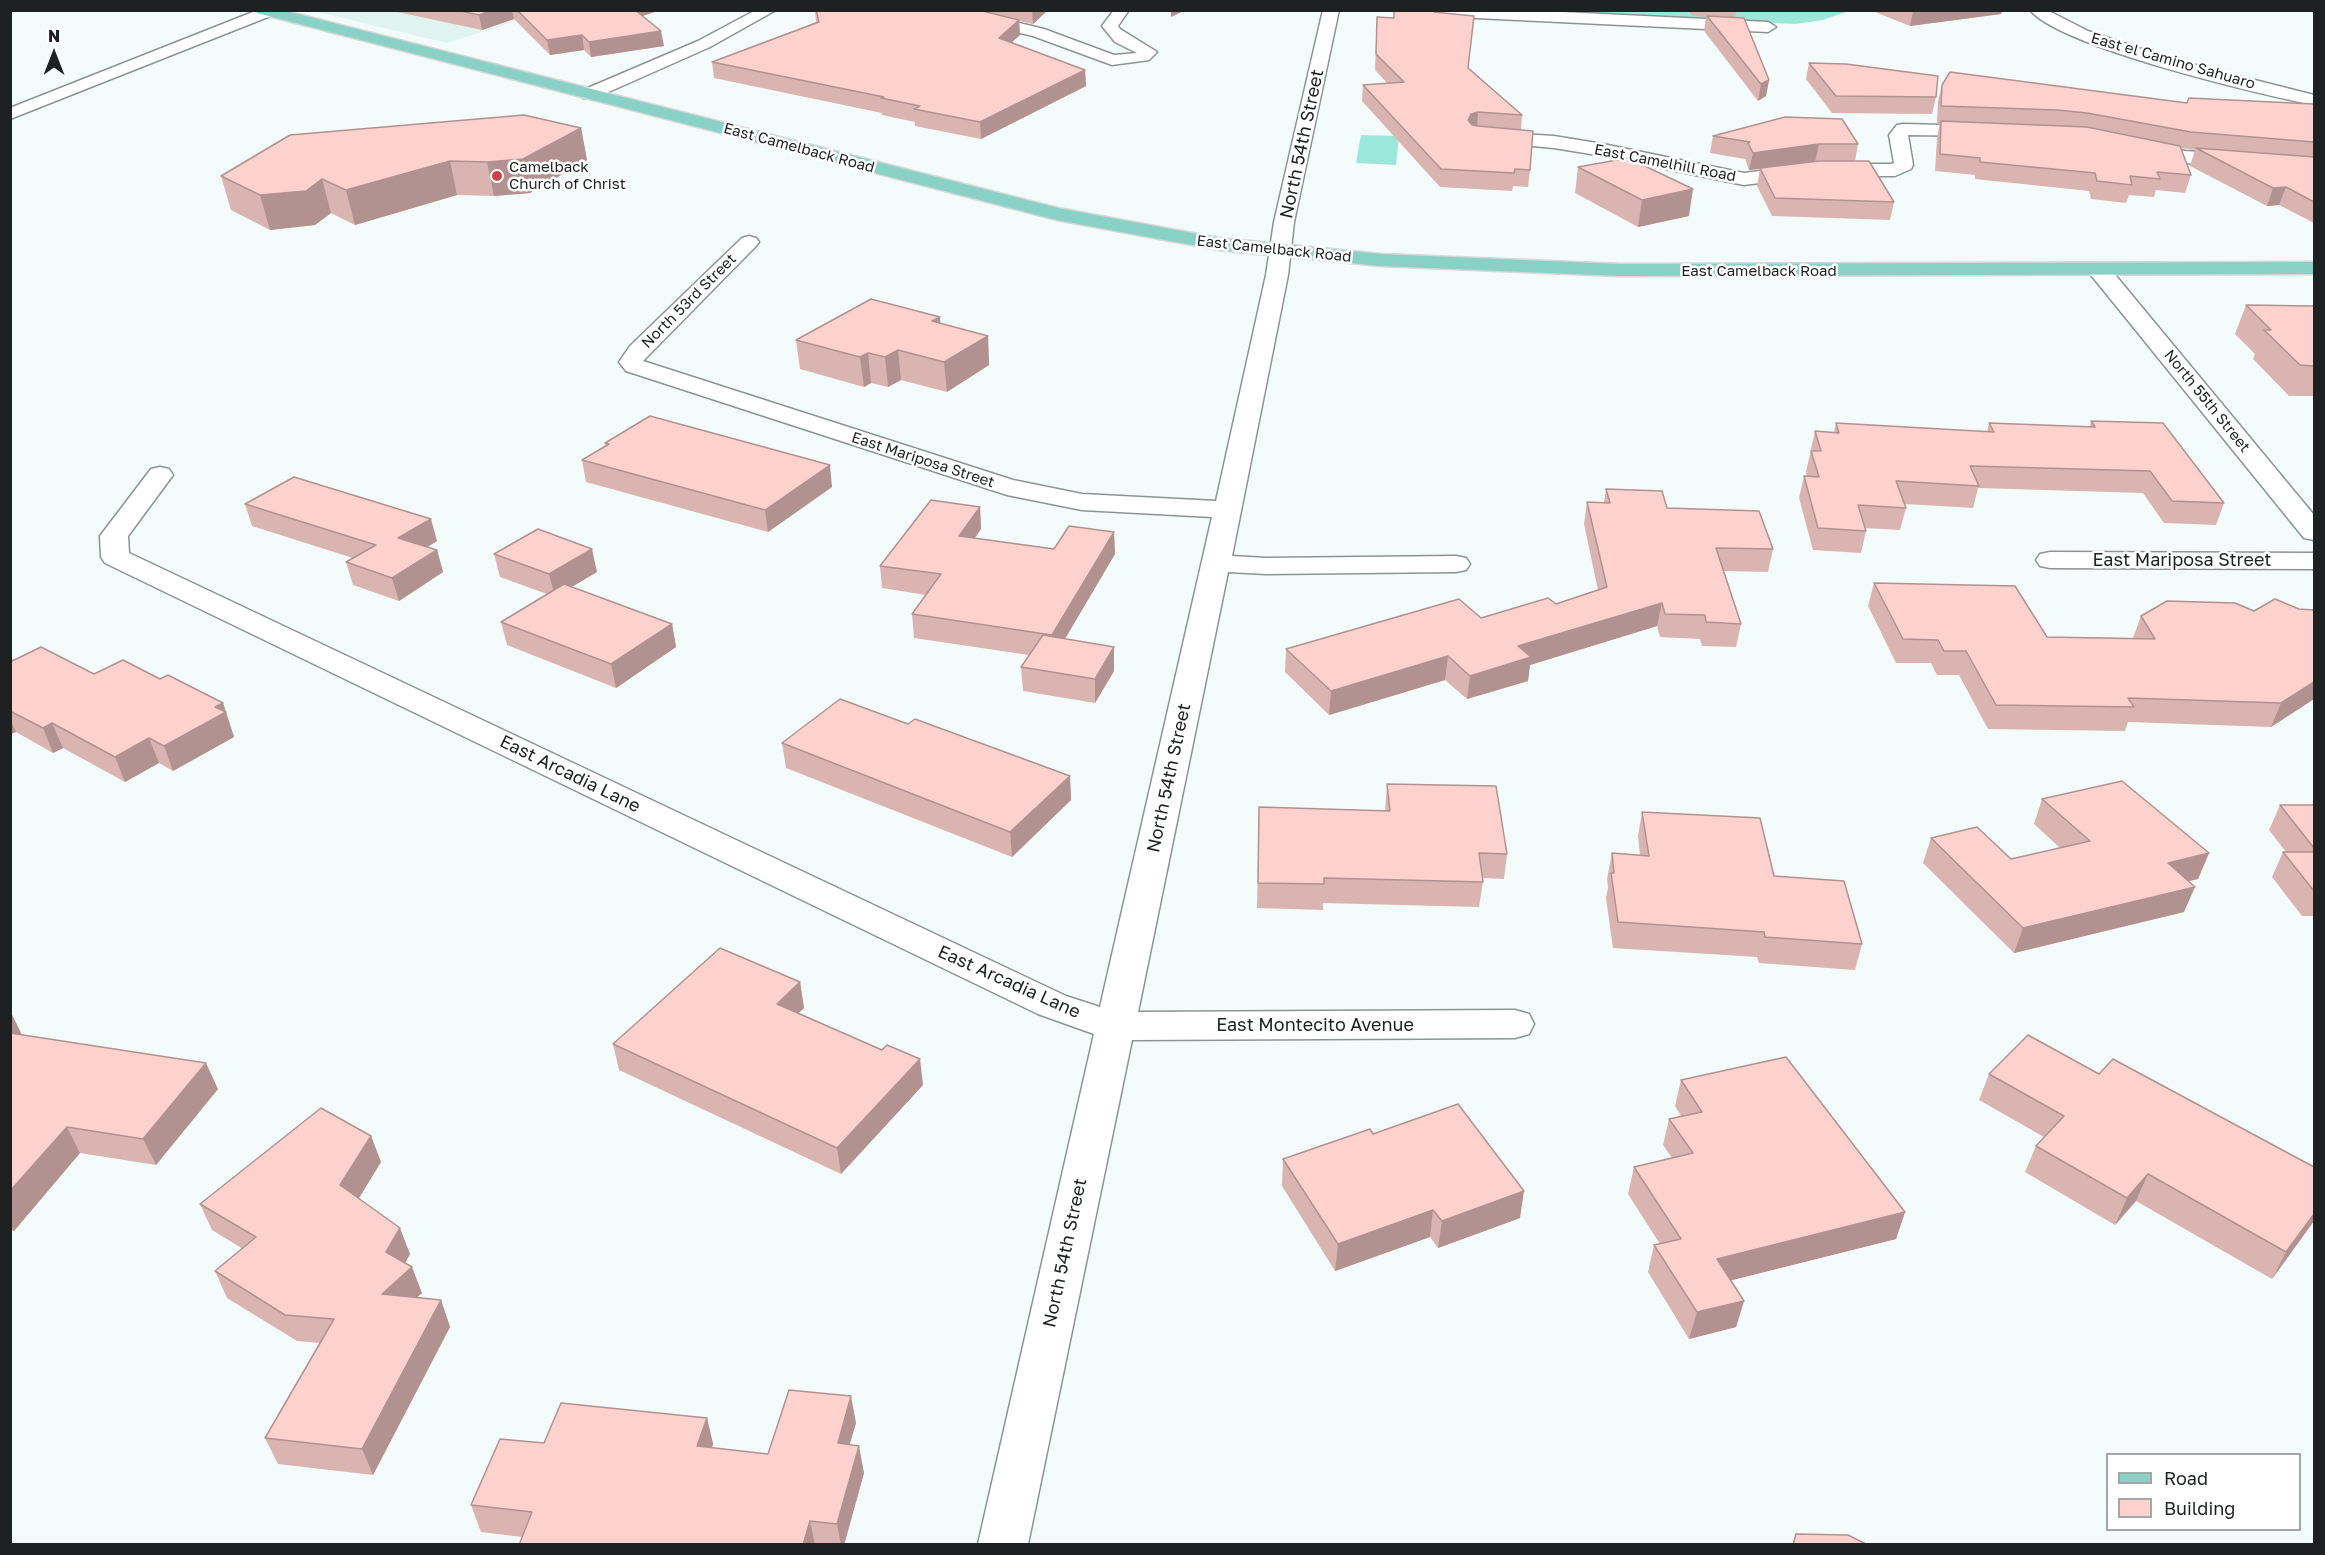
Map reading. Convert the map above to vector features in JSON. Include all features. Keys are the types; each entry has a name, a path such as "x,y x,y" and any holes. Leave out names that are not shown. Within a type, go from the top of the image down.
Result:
{"main road":[{"name":"East Camelback Road","path":"265,11 1057,214 1173,237 1281,251 1440,264 1620,270 2314,268"}],"street":[{"path":"589,94 704,44 769,10"},
{"path":"931,10 961,14 1038,32 1113,60 1143,57 1149,52 1124,41 1104,26 1122,10"},
{"name":"North 54th Street","path":"1003,1545 1216,563 1281,251 1284,222 1331,10"},
{"path":"1413,10 1768,27"},
{"name":"East el Camino Sahuaro","path":"2037,10 2072,31 2130,51 2314,99"},
{"path":"10,114 265,11"},
{"path":"1038,32 1075,30"},
{"name":"East Camelhill Road","path":"1477,136 1554,142 1744,179 1815,170 1895,170 1904,165 1898,135 1903,129 1995,132"},
{"path":"2118,144 2185,157 2314,167"},
{"name":"North 53rd Street","path":"631,362 638,351 749,242"},
{"name":"North 55th Street","path":"2099,270 2314,532"},
{"name":"East Mariposa Street","path":"631,362 642,369 1007,487 1093,503 1226,509"},
{"name":"East Arcadia Lane","path":"160,475 114,537 115,557 1052,1005 1114,1026"},
{"name":"East Mariposa Street","path":"2050,560 2314,561"},
{"path":"1216,563 1266,566 1456,564"},
{"name":"East Montecito Avenue","path":"1114,1026 1515,1024"}],"shaded area":[{"path":"313,11 547,11 447,43"}],"green space":[{"path":"1499,11 1849,11 1823,20 1796,24"},
{"path":"1361,135 1399,136 1396,165 1356,163"}],"building":[{"path":"456,10 493,10 479,15"},
{"path":"517,10 635,10 661,31 589,42 582,35 547,40"},
{"path":"816,10 978,10 1019,20 999,38 1085,70 980,122 914,109 920,106 881,98 884,97 712,62 819,22"},
{"path":"1394,10 1434,10 1434,12 1474,16 1468,68 1522,115 1478,112 1471,114 1468,120 1472,125 1533,131 1530,170 1515,169 1514,173 1441,169 1363,85 1404,82 1376,54 1377,17 1394,18"},
{"path":"1707,16 1744,18 1769,80 1761,84"},
{"path":"1809,63 1846,64 1938,76 1936,97 1836,96"},
{"path":"1950,72 2187,103 2189,98 2314,104 2314,142 2191,132 2087,113 2057,110 1941,106 1942,85"},
{"path":"524,115 581,128 523,159 487,162 450,161 346,190 322,179 306,191 260,195 221,176 290,135"},
{"path":"1785,117 1842,119 1858,144 1819,144 1753,153 1748,143 1750,142 1713,136"},
{"path":"1941,121 2087,127 2180,146 2191,175 2157,172 2160,179 2130,176 2132,185 2097,181 2095,173 1980,162 1980,158 1940,154"},
{"path":"2196,148 2314,157 2314,202 2286,187 2273,188"},
{"path":"1628,158 1693,189 1642,200 1578,167"},
{"path":"1819,161 1869,161 1894,202 1775,198 1760,168"},
{"path":"871,299 940,317 932,321 988,336 944,362 898,350 885,357 868,353 860,357 796,340"},
{"path":"2246,305 2314,306 2314,366 2300,365 2264,330 2271,330"},
{"path":"650,416 830,465 765,510 582,460"},
{"path":"2091,421 2163,423 2224,503 2172,501 2150,471 1970,466 1979,486 1896,481 1906,508 1858,505 1866,531 1818,528 1804,476 1819,477 1811,451 1821,451 1815,431 1839,433 1836,423 1994,432 1989,423 2095,427"},
{"path":"294,477 431,519 398,538 437,550 392,578 346,562 376,545 245,504"},
{"path":"1606,489 1662,491 1667,508 1759,511 1773,549 1716,548 1741,624 1706,622 1705,615 1665,614 1662,603 1518,646 1531,657 1470,676 1448,656 1331,691 1286,649 1459,599 1481,618 1548,598 1556,604 1607,587 1587,502 1610,503"},
{"path":"931,500 980,507 959,536 1054,549 1069,526 1114,532 1052,635 912,614 941,574 880,566"},
{"path":"538,529 592,549 549,574 494,554"},
{"path":"1874,583 2015,586 2047,637 2155,639 2141,616 2167,601 2235,603 2254,611 2275,599 2299,609 2314,610 2314,682 2281,703 2128,698 2134,707 1996,705 1966,651 1944,651 1938,640 1903,639"},
{"path":"564,584 672,624 611,664 501,622"},
{"path":"1043,635 1114,647 1095,679 1021,667"},
{"path":"41,647 94,674 123,660 160,679 168,675 223,703 215,707 226,712 164,746 149,738 115,757 52,723 43,728 10,711 10,662"},
{"path":"840,699 908,724 915,719 1070,776 1010,832 782,743"},
{"path":"2122,781 2209,853 2168,863 2195,887 2023,928 1931,838 1977,827 2011,859 2090,841 2042,799"},
{"path":"1387,784 1496,786 1507,854 1479,853 1483,882 1324,878 1324,884 1258,883 1259,807 1390,811"},
{"path":"2280,805 2314,805 2314,848"},
{"path":"1642,812 1760,818 1774,876 1844,881 1862,944 1765,937 1764,932 1618,922 1611,873 1614,873 1612,853 1649,856"},
{"path":"2283,852 2314,852 2314,891"},
{"path":"720,948 800,982 777,1004 882,1050 887,1045 920,1059 837,1148 613,1044"},
{"path":"10,1033 206,1063 143,1139 67,1127 10,1191"},
{"path":"2028,1035 2099,1074 2113,1059 2314,1167 2314,1214 2286,1252 2148,1174 2127,1198 2036,1146 2064,1116 1989,1074"},
{"path":"1786,1057 1905,1212 1717,1259 1744,1301 1697,1312 1654,1245 1681,1239 1634,1167 1693,1153 1669,1119 1702,1112 1681,1080"},
{"path":"1458,1104 1524,1191 1442,1221 1433,1210 1338,1244 1283,1159 1370,1129 1373,1134"},
{"path":"321,1108 371,1136 340,1185 400,1228 386,1252 412,1267 382,1294 441,1300 362,1449 265,1438 334,1319 285,1315 215,1271 256,1237 200,1204"},
{"path":"789,1390 851,1396 838,1443 859,1446 837,1524 810,1521 803,1545 519,1545 532,1512 471,1505 500,1439 544,1443 561,1403 707,1418 697,1446 768,1454"},
{"path":"1796,1534 1848,1535 1868,1545 1793,1545"}],"place":[{"name":"Camelback Church of Christ","path":"497,176"}]}
